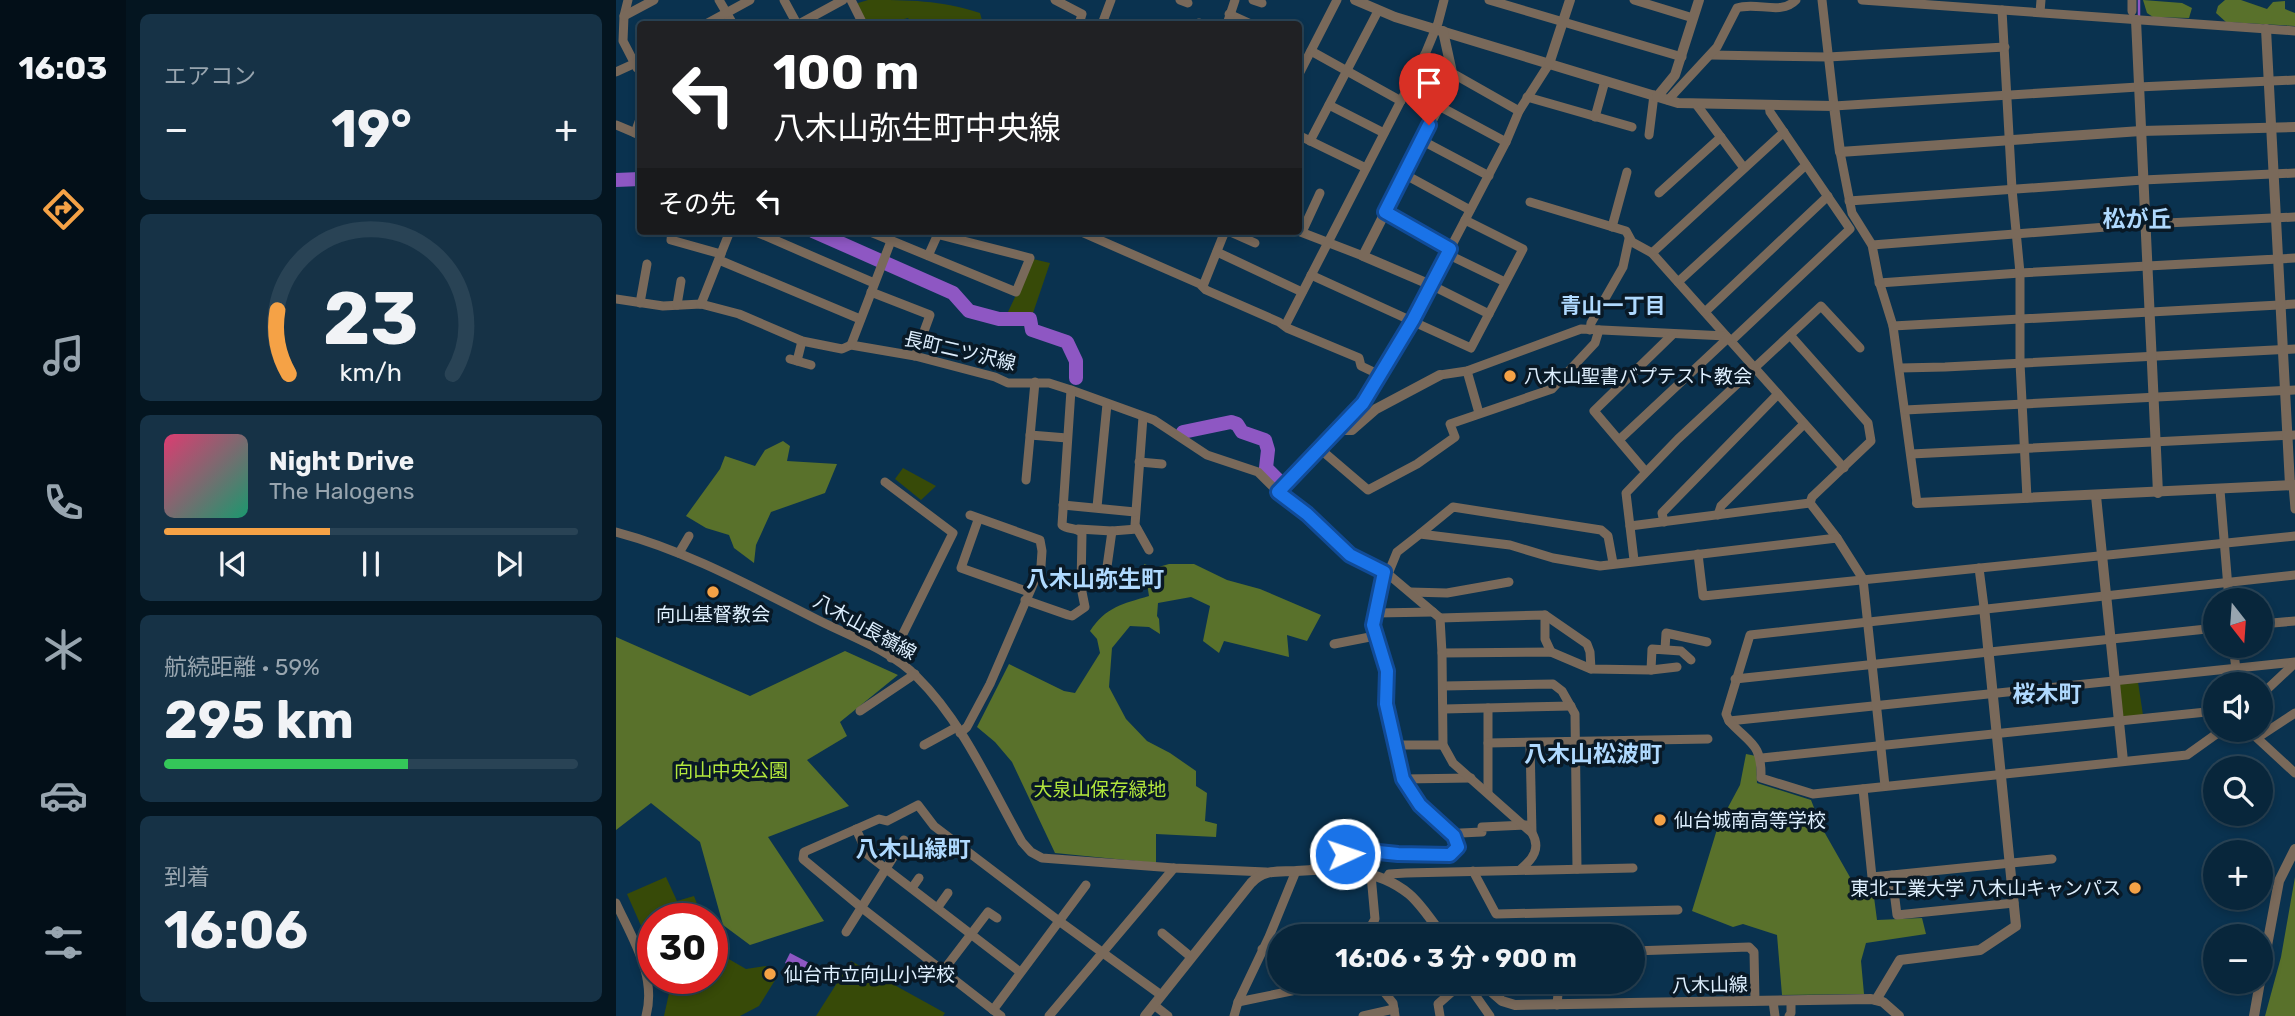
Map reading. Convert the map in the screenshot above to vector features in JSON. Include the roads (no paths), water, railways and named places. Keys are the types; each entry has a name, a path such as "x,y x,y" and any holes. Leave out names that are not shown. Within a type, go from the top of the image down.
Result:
{"street":[{"path":"628,0 622,41 637,61"},
{"path":"624,16 654,0"},
{"path":"719,0 731,21"},
{"path":"712,21 750,0"},
{"path":"784,0 796,21"},
{"path":"1055,0 1082,14 1080,21"},
{"path":"1103,21 1111,0"},
{"path":"1228,21 1236,0"},
{"path":"1302,68 1337,0"},
{"path":"1356,0 1378,11 1660,98 1696,104 1834,106 2295,80"},
{"path":"1285,326 1439,29 1444,0"},
{"path":"1489,0 1682,57"},
{"path":"1521,869 1533,859 1537,840 1529,829 1453,763 1443,745 1443,653 1436,615 1386,573 1350,555 1307,514 1278,492 1363,403 1413,320 1489,176 1519,111 1549,64 1570,0"},
{"path":"1634,0 1693,18"},
{"path":"1649,135 1660,98 1675,75 1682,57 1699,0"},
{"path":"1660,98 1711,55 1737,8 1745,5 1784,8 1791,6 1796,0"},
{"path":"1822,0 1840,152 1849,201 1852,213 1872,245 1879,284 1894,326 1917,503 2293,485"},
{"path":"1862,0 2002,10 2134,15 2295,31"},
{"path":"2040,12 2041,0"},
{"path":"2132,0 2158,493"},
{"path":"805,21 851,1 861,21"},
{"path":"2002,10 2012,189 2020,273 2020,363 2027,498"},
{"path":"1310,141 1378,11"},
{"path":"1229,14 1244,21"},
{"path":"1363,256 1451,83 1452,73 1439,29"},
{"path":"2266,29 2279,305 2290,391 2295,509"},
{"path":"1711,55 1828,57 2005,47"},
{"path":"1311,51 1401,101"},
{"path":"616,72 637,65"},
{"path":"1452,73 1519,111"},
{"path":"1595,117 1605,81"},
{"path":"1527,97 1633,127"},
{"path":"1696,104 1744,168"},
{"path":"1329,105 1384,133"},
{"path":"1619,440 1850,229 1770,111 1769,105"},
{"path":"1439,106 1506,142"},
{"path":"616,125 637,134"},
{"path":"1840,152 2141,131 2295,127"},
{"path":"1652,253 1784,132"},
{"path":"1302,137 1366,168"},
{"path":"1659,193 1721,137"},
{"path":"1421,140 1489,176"},
{"path":"1678,282 1806,165"},
{"path":"1612,227 1627,172"},
{"path":"1849,201 2143,180 2295,173"},
{"path":"1404,174 1470,210"},
{"path":"1302,228 1321,193"},
{"path":"1705,312 1828,197"},
{"path":"1320,449 1368,489 1417,464 1455,437 1450,424 1552,389 1595,343 1591,323 1623,267 1629,239 1626,231 1530,202"},
{"path":"1385,212 1505,282"},
{"path":"1872,245 2145,224 2295,217"},
{"path":"1311,275 1471,348 1523,248 1465,220"},
{"path":"1302,233 1431,285 1489,314"},
{"path":"672,235 671,240 720,257 860,319"},
{"path":"701,304 728,235"},
{"path":"762,235 930,315 915,356"},
{"path":"877,235 1016,292 1030,258 944,235"},
{"path":"928,256 938,235"},
{"path":"1088,235 1359,359 1361,366 1380,375"},
{"path":"1203,286 1224,235"},
{"path":"1236,235 1255,243"},
{"path":"1629,239 1652,253 1844,468"},
{"path":"851,345 891,241"},
{"path":"1217,252 1302,292"},
{"path":"1879,284 2020,273 2295,258"},
{"path":"640,303 647,264"},
{"path":"677,305 681,281"},
{"name":"長町二ツ沢線","path":"616,299 640,303 701,304 739,314 802,341 842,349 851,345 915,356 1008,383 1049,383 1154,420 1207,455 1258,472 1278,492"},
{"path":"1894,326 2295,304"},
{"path":"1634,560 1626,493 1645,471 1755,367 1821,306 1860,348"},
{"path":"1340,426 1352,430 1376,409 1440,374 1467,370 1581,329 1728,338"},
{"path":"1645,471 1594,411 1673,334"},
{"path":"1790,335 1868,424 1871,441 1812,497 1810,503"},
{"path":"802,341 794,360 811,365"},
{"path":"1900,368 2295,349"},
{"path":"1467,370 1479,413"},
{"path":"1026,480 1035,382"},
{"path":"1071,390 1062,525 1078,530 1137,529"},
{"path":"1906,410 2290,391"},
{"path":"1664,522 1662,513 1778,394"},
{"path":"1097,507 1107,404"},
{"path":"1143,417 1135,512 1137,529 1149,550"},
{"path":"1718,515 1721,506 1804,424"},
{"path":"1030,435 1067,438"},
{"path":"1911,454 2291,435"},
{"path":"1139,462 1162,464"},
{"path":"885,482 953,533 891,658"},
{"path":"2220,489 2228,588"},
{"path":"2096,496 2123,761"},
{"path":"1630,526 1810,503"},
{"path":"1810,503 1838,538 1863,579 1885,786"},
{"path":"1063,505 1135,512"},
{"path":"1312,869 1320,862 1359,850 1450,855 1458,847 1454,836 1420,805 1403,779 1386,704 1387,671 1373,625 1386,573 1397,552 1453,507 1601,530 1608,536 1613,563"},
{"path":"924,745 967,727 990,684 1027,596 1041,566 1040,540 974,517 961,568 1027,596 1072,615 1085,607 1080,587 1082,533 1078,530"},
{"path":"1105,581 1112,531"},
{"name":"八木山長嶺線","path":"616,532 639,537 679,553 798,610 891,658 915,674 945,707 1022,842 1031,852 1049,859 1174,869 1266,872"},
{"path":"1420,534 1510,545 1553,558 1600,566 1838,538"},
{"path":"679,553 689,536"},
{"path":"1698,554 1703,596 2295,536"},
{"path":"1899,1016 1891,1008 1871,999 1900,960 1980,950 2013,930 2017,922 1979,568"},
{"path":"1080,587 1128,575"},
{"path":"2205,742 2187,755 1813,793 1761,778 1762,758 1755,745 1729,721 1726,714 1750,635 1984,607 2295,575"},
{"path":"1410,592 1447,593 1509,582"},
{"path":"1376,613 1545,615 1587,644 1591,669"},
{"path":"1545,615 1545,639 1550,652"},
{"path":"2273,623 2295,621"},
{"path":"1735,679 2203,629"},
{"path":"1665,649 1666,633 1707,642"},
{"path":"1334,644 1375,636"},
{"path":"1651,670 1652,649 1681,651 1691,660"},
{"path":"1443,653 1550,652 1591,669 1651,670 1677,667"},
{"path":"2235,658 2236,672"},
{"path":"1729,721 2295,663"},
{"path":"2273,684 2295,663"},
{"path":"860,711 915,674"},
{"path":"1443,686 1553,684 1562,691 1575,714 1577,869"},
{"path":"1444,709 1571,706"},
{"path":"1488,708 1488,792"},
{"path":"1762,758 2203,712"},
{"path":"2295,713 2257,738 2295,773"},
{"path":"1488,743 1708,739"},
{"path":"1529,829 1530,743"},
{"path":"1396,745 1443,745"},
{"path":"1403,779 1471,778"},
{"path":"1863,789 1872,877 2052,859"},
{"path":"1086,885 1059,921 1020,972 997,1013 803,859 804,852 878,819 887,821 918,805 934,826 1059,921 1102,953 1157,1000 1168,1016"},
{"path":"1454,836 1482,832 1482,827 1529,829"},
{"path":"856,829 869,855 1020,972"},
{"path":"846,932 904,840"},
{"path":"2271,924 2279,881 2295,849"},
{"path":"1386,879 1389,874 1633,868"},
{"path":"1049,1016 1174,869"},
{"path":"1145,1016 1251,883 1266,872 1351,869 1371,874 1386,879 1409,894 1433,924"},
{"path":"1234,1016 1296,871"},
{"path":"1473,872 1496,914 1678,910"},
{"path":"1371,874 1376,919 1372,924"},
{"path":"1892,874 1897,915 2014,904"},
{"path":"912,888 919,878"},
{"path":"938,907 948,894"},
{"path":"616,903 648,975 646,1016"},
{"path":"943,971 988,912 997,918"},
{"path":"1162,933 1191,957"},
{"path":"1645,951 1749,947 1754,952 1755,1001"},
{"path":"1262,949 1267,948"},
{"path":"1238,1002 1277,994"},
{"path":"1363,1016 1395,1013 1393,1003 1386,994"},
{"path":"1440,1016 1438,1004 1450,994"},
{"path":"1473,994 1490,1016"},
{"name":"八木山線","path":"1494,994 1502,1001 1515,1005 1871,999"},
{"path":"1557,1005 1558,994"},
{"path":"2253,1016 2258,994"},
{"path":"1773,1001 1775,1016"},
{"path":"1789,1016 1791,1001"}],"waterway":[{"path":"2139,0 2139,17"},
{"path":"616,180 637,179"},
{"path":"822,235 953,293 969,311 999,319 1030,319 1032,330 1067,342 1076,361 1076,378"},
{"path":"1183,432 1231,422 1237,424 1242,432 1265,440 1268,450 1266,468 1278,480"}],"place":[{"name":"八木山聖書バプテスト教会","path":"1510,376"},
{"name":"向山基督教会","path":"713,592"},
{"name":"仙台城南高等学校","path":"1660,820"},
{"name":"東北工業大学 八木山キャンパス","path":"2135,888"},
{"name":"仙台市立向山小学校","path":"770,974"}],"district":[{"name":"松が丘","path":"2137,219"},
{"name":"青山一丁目","path":"1613,305"},
{"name":"八木山弥生町","path":"1095,579"},
{"name":"桜木町","path":"2047,694"},
{"name":"八木山松波町","path":"1593,754"},
{"name":"八木山緑町","path":"913,849"}],"park label":[{"name":"向山中央公園","path":"731,770"},
{"name":"大泉山保存緑地","path":"1100,789"}]}
